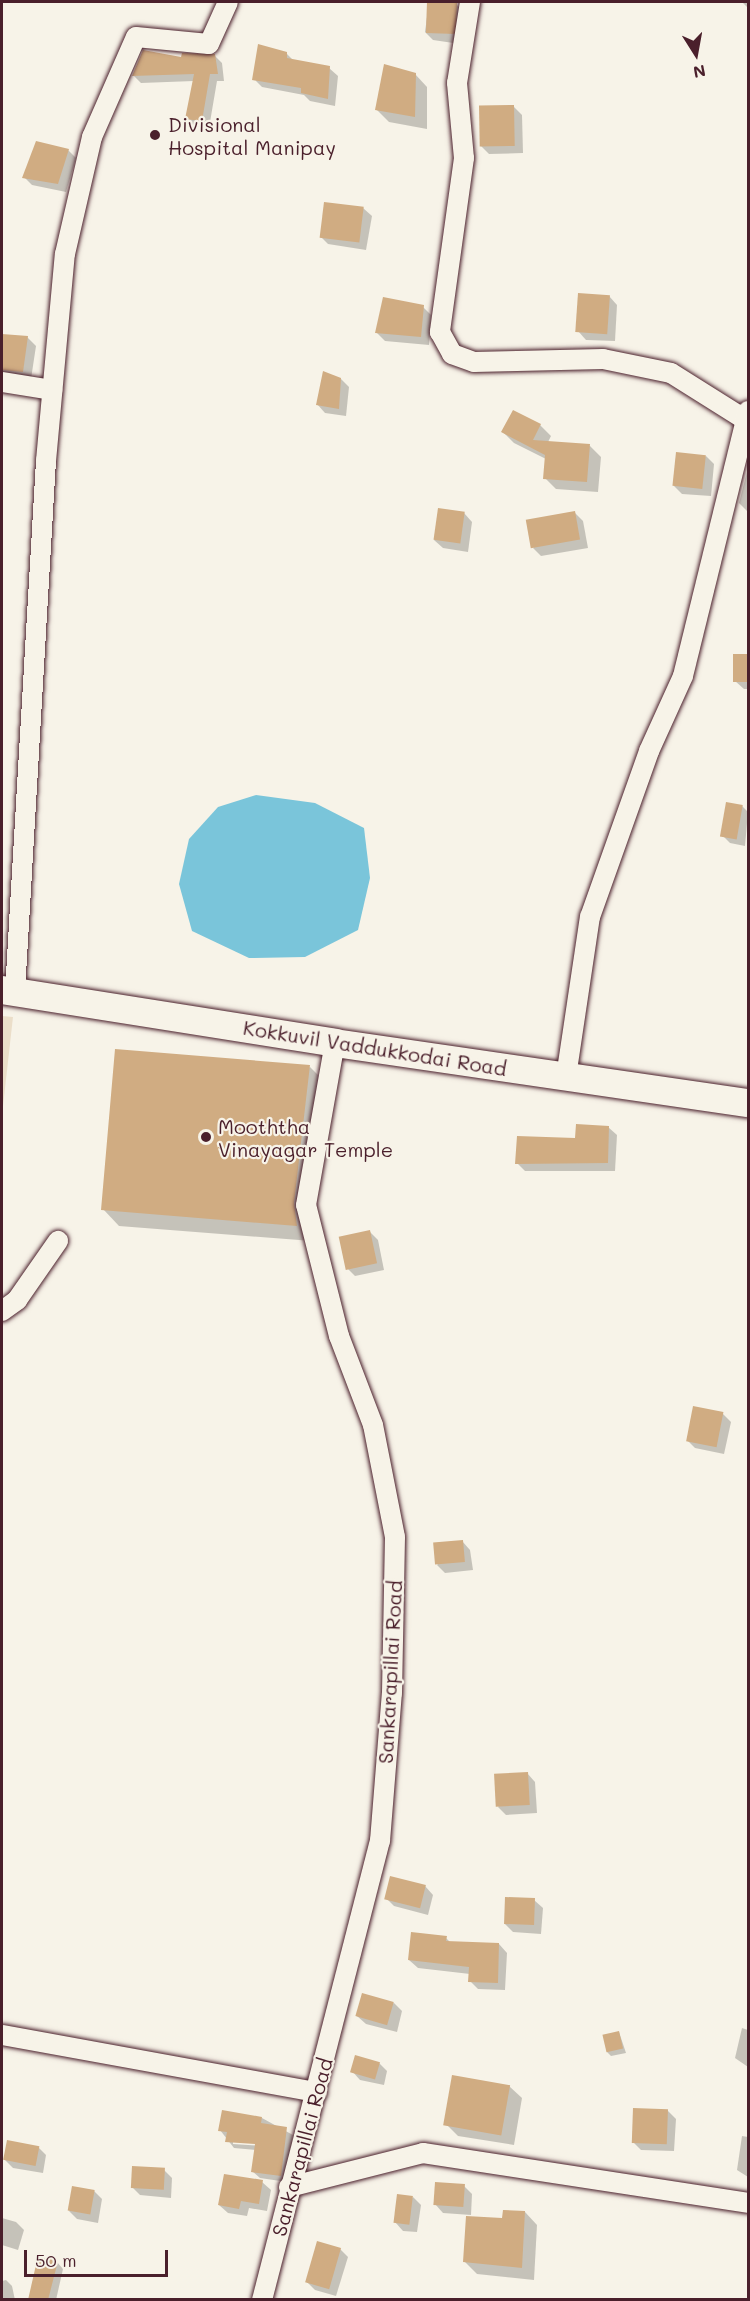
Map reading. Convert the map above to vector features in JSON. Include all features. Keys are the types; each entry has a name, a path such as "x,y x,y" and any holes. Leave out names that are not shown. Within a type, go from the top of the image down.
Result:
{"main road":[{"name":"Kokkuvil Vaddukkodai Road","path":"8,991 335,1044 748,1103"}],"street":[{"path":"8,991 52,390 65,254 92,137 136,37 209,44 228,2"},
{"path":"470,2 457,83 464,158 440,332 452,354 474,362 603,359 671,373 746,415 683,676 649,751 590,917 566,1077"},
{"path":"2,382 52,390"},
{"name":"Sankarapillai Road","path":"262,2300 289,2187 318,2092 380,1841 392,1693 395,1549 373,1425 339,1336 306,1205 335,1044"},
{"path":"2,1311 17,1300 58,1241"},
{"path":"2,2035 318,2092"},
{"path":"289,2187 423,2153 748,2203"}],"shaded area":[{"path":"2,1016 13,1017 2,1115"}],"water":[{"path":"256,795 315,803 364,828 370,878 358,930 305,957 249,958 192,931 179,884 189,839 218,807"}],"building":[{"path":"427,2 457,3 456,34 426,33"},
{"path":"258,44 287,52 287,58 330,66 328,99 301,93 301,88 252,80"},
{"path":"143,50 181,57 182,53 215,54 218,74 210,74 202,121 185,119 194,74 132,76"},
{"path":"384,64 416,73 415,117 375,110"},
{"path":"514,105 515,146 480,147 479,106"},
{"path":"36,141 69,149 58,184 22,178"},
{"path":"324,202 364,207 359,243 320,238"},
{"path":"578,293 610,295 607,334 575,332"},
{"path":"383,297 424,305 421,337 375,333"},
{"path":"2,334 28,336 23,372 2,370"},
{"path":"323,371 341,378 339,409 316,405"},
{"path":"513,410 541,424 533,440 590,444 587,482 543,479 545,455 501,432"},
{"path":"676,452 706,455 702,489 672,486"},
{"path":"438,508 465,512 460,543 434,540"},
{"path":"575,511 580,540 531,548 526,520"},
{"path":"733,654 748,654 748,682 733,682"},
{"path":"726,802 743,805 737,839 720,836"},
{"name":"Mooththa Vinayagar Temple","path":"115,1049 310,1065 294,1203 297,1226 101,1210"},
{"path":"576,1124 609,1126 608,1163 515,1164 517,1136 575,1138"},
{"path":"370,1230 377,1263 346,1270 339,1237"},
{"path":"693,1406 723,1412 717,1447 686,1441"},
{"path":"463,1540 465,1562 435,1565 433,1543"},
{"path":"528,1772 530,1805 496,1807 494,1774"},
{"path":"390,1876 426,1885 420,1908 384,1899"},
{"path":"505,1897 535,1898 534,1925 504,1924"},
{"path":"411,1932 447,1936 446,1941 499,1943 498,1983 468,1982 469,1967 408,1960"},
{"path":"362,1993 394,2002 387,2025 355,2016"},
{"path":"619,2031 623,2049 606,2052 602,2035"},
{"path":"355,2055 380,2062 375,2079 350,2072"},
{"path":"452,2075 510,2085 501,2135 443,2125"},
{"path":"633,2108 668,2109 667,2144 632,2143"},
{"path":"222,2110 262,2117 261,2123 287,2127 281,2176 251,2172 255,2144 225,2142 227,2132 218,2131"},
{"path":"7,2140 39,2146 36,2166 3,2160"},
{"path":"132,2166 165,2168 164,2190 131,2188"},
{"path":"224,2174 263,2180 259,2204 241,2201 239,2209 218,2205"},
{"path":"435,2182 465,2184 463,2207 433,2205"},
{"path":"72,2186 95,2190 90,2215 68,2211"},
{"path":"397,2194 413,2196 409,2225 393,2223"},
{"path":"503,2210 525,2211 522,2268 463,2262 466,2216 502,2218"},
{"path":"317,2241 341,2248 329,2289 305,2282"},
{"path":"38,2256 58,2261 48,2300 28,2300"}],"place":[{"name":"Divisional Hospital Manipay","path":"155,135"},
{"name":"Mooththa Vinayagar Temple","path":"206,1137"}]}
